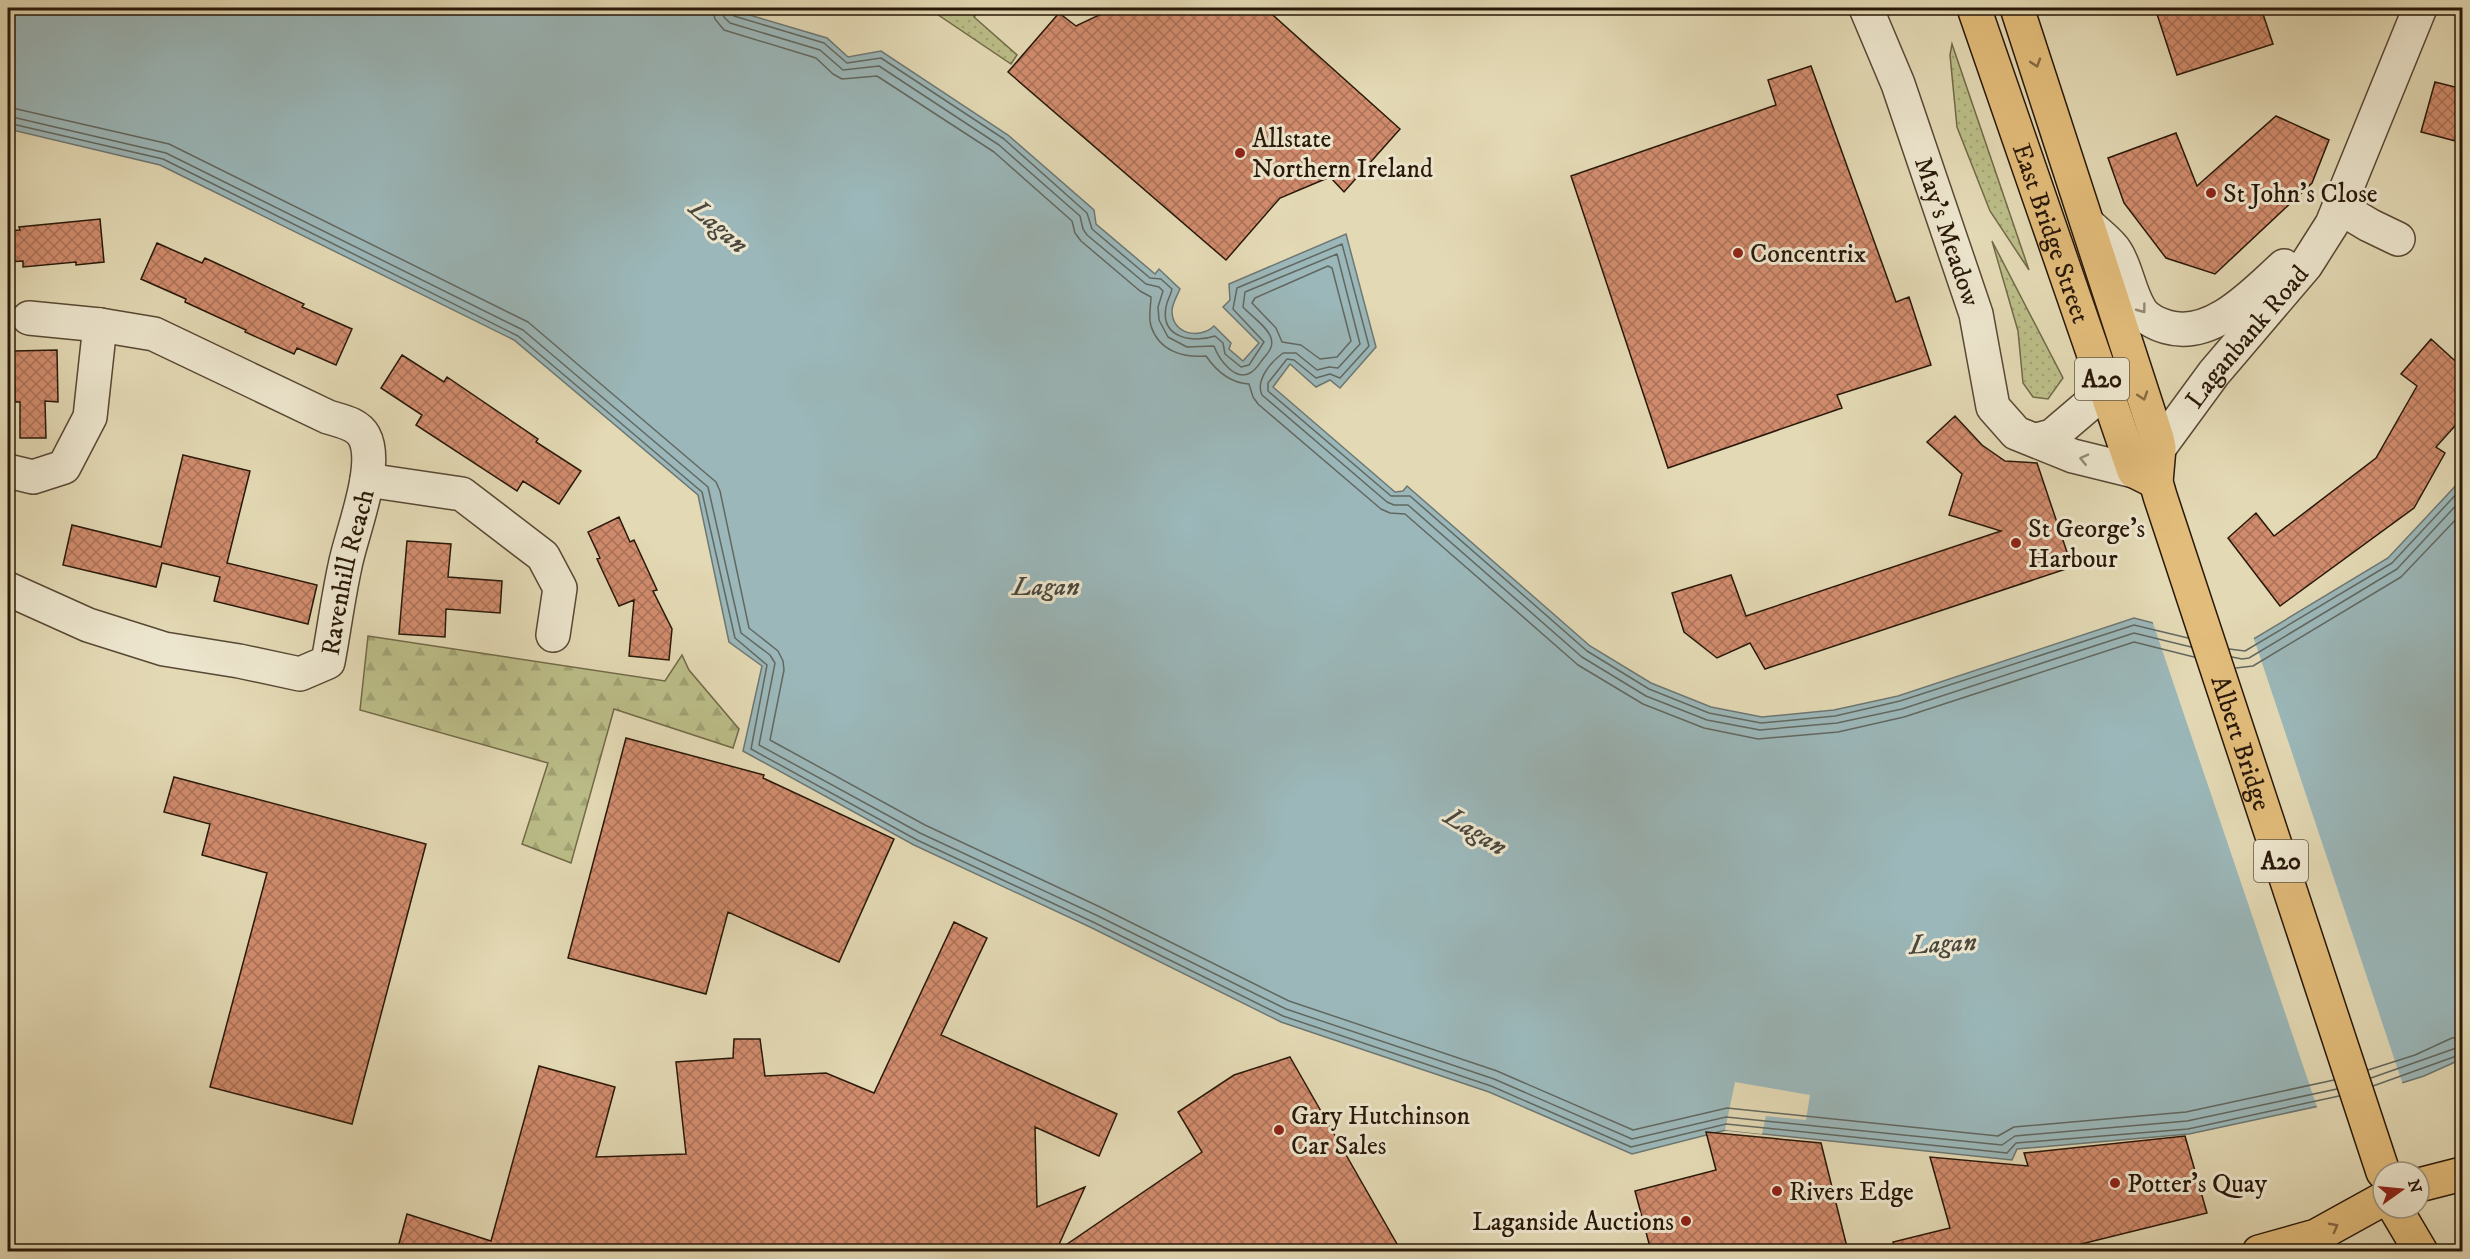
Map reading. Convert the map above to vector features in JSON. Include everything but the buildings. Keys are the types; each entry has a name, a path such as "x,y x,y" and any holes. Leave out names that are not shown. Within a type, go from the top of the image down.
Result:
{"main road":[{"name":"East Bridge Street","path":"1974,8 2106,390 2189,583"},
{"name":"East Bridge Street","path":"2017,8 2090,226 2159,448 2145,477"},
{"name":"Albert Bridge","path":"2189,583 2379,1160"},
{"path":"2431,1182 2463,1174"},
{"path":"2259,1251 2316,1236 2371,1213"},
{"path":"2393,1220 2396,1251"},
{"path":"2401,1220 2421,1251"}],"street":[{"name":"May's Meadow","path":"1866,8 1898,84 1976,314 1993,407 2016,433 2073,456 2145,477"},
{"name":"Laganbank Road","path":"2159,448 2214,373 2306,265 2335,215 2420,8"},
{"path":"2335,215 2369,225 2398,239"},
{"name":"Laganbank Road","path":"2090,226 2116,252 2142,313 2155,324 2177,330 2196,328 2214,321 2243,303 2335,215"},
{"name":"Ravenhill Reach","path":"8,589 88,625 164,649 300,674 328,662 345,566 367,480 368,445 363,433 351,424 328,417 154,334 100,325 29,318"},
{"path":"8,471 33,477 64,467 90,417 100,325"},
{"path":"2037,440 2052,436 2106,390"},
{"path":"367,480 462,494 543,556 560,588 553,635"}],"green space":[{"path":"928,8 982,8 974,17 1017,55 1011,64"},
{"path":"1952,44 2029,270 1990,211 1957,127 1950,55"},
{"path":"1992,241 2063,378 2048,399 2033,397 2023,383 2018,331"},
{"path":"368,636 665,681 682,655 689,670 739,729 733,748 614,709 571,863 522,844 548,763 360,710"}],"water":[{"name":"Lagan","path":"8,8 726,8 827,38 848,57 881,51 1008,135 1094,210 1096,224 1155,274 1159,269 1180,289 1172,311 1173,319 1181,330 1201,333 1214,326 1231,343 1229,349 1243,361 1259,343 1223,307 1230,300 1229,284 1346,234 1376,347 1340,388 1330,380 1316,387 1290,364 1273,387 1395,492 1403,491 1407,486 1590,646 1651,683 1711,707 1762,717 1834,710 1898,696 2134,618 2242,646 2388,558 2462,479 2462,1059 2424,1076 2347,1100 2189,1134 2017,1149 2012,1160 1726,1130 1632,1154 1489,1092 1281,1022 1090,927 914,845 743,751 762,666 729,642 698,495 514,340 160,165 8,129"}],"pier":[{"path":"2152,620 2242,643 2253,636 2403,1085 2318,1110"},
{"path":"1735,1082 1810,1095 1806,1120 1766,1116 1762,1134 1725,1130"}],"place":[{"name":"Allstate Northern Ireland","path":"1240,153"},
{"name":"St John's Close","path":"2211,193"},
{"name":"Concentrix","path":"1738,253"},
{"name":"St George's Harbour","path":"2016,543"},
{"name":"Gary Hutchinson Car Sales","path":"1279,1130"},
{"name":"Potter's Quay","path":"2115,1183"},
{"name":"Rivers Edge","path":"1777,1191"},
{"name":"Laganside Auctions","path":"1686,1221"}]}
